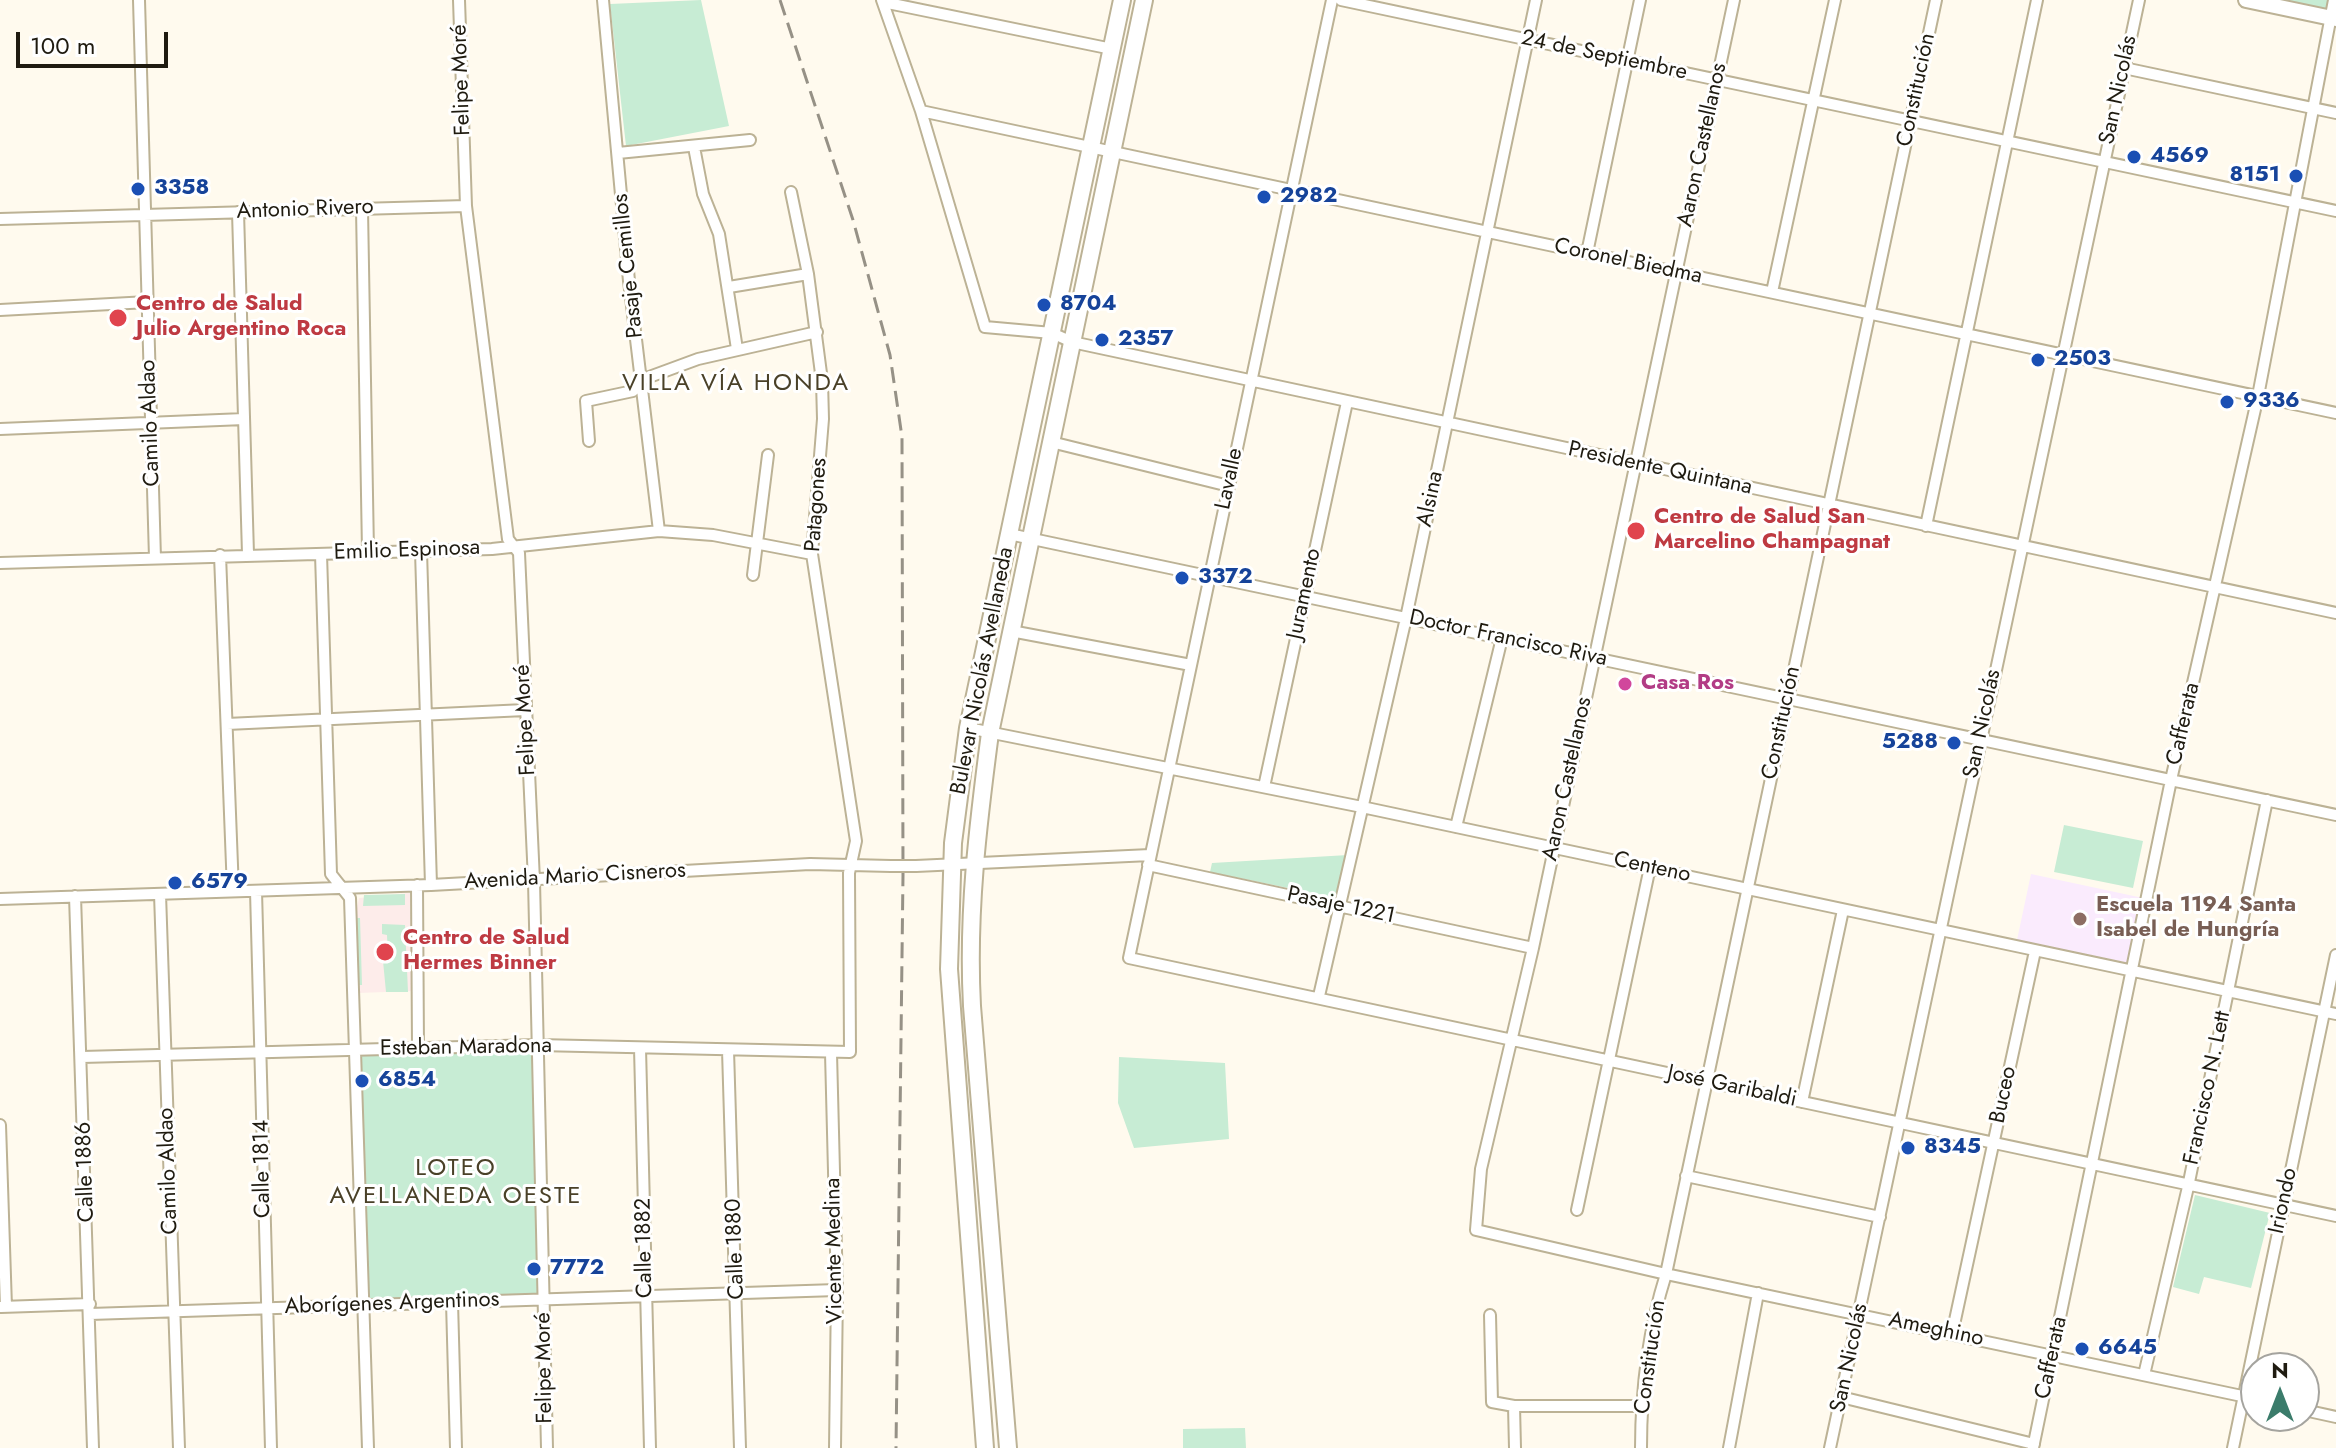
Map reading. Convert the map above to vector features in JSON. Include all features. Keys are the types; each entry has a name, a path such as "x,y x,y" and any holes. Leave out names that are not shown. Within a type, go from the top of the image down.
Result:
{"main road":[{"name":"Bulevar Nicolás Avellaneda","path":"985,1448 950,1003 951,864 968,728 1122,0"},
{"name":"Bulevar Nicolás Avellaneda","path":"1008,1448 972,1006 970,934 974,863 990,733 1144,0"},
{"path":"2246,0 2334,18"}],"street":[{"name":"Camilo Aldao","path":"139,0 155,558"},
{"name":"Felipe Moré","path":"459,0 466,206 511,547 519,553 534,881 547,1448"},
{"name":"Pasaje Cemillos","path":"603,0 659,531"},
{"name":"Lavalle","path":"1129,958 1332,0"},
{"name":"24 de Septiembre","path":"1341,0 2336,211"},
{"name":"Alsina","path":"1319,996 1406,618 1536,0"},
{"path":"1587,253 1640,0"},
{"name":"Aaron Castellanos","path":"1476,1230 1481,1169 1533,948 1734,0"},
{"path":"1772,292 1835,0"},
{"name":"Constitución","path":"1641,1448 1641,1406 1652,1315 1666,1274 1936,0"},
{"path":"1926,526 2037,0"},
{"name":"San Nicolás","path":"1830,1448 2139,0"},
{"name":"Cafferata","path":"2034,1446 2171,780 2258,396 2334,18 2334,0"},
{"path":"882,1 1112,49"},
{"path":"882,1 921,111"},
{"path":"2124,68 2336,113"},
{"name":"Coronel Biedma","path":"921,111 1870,313 2062,357 2336,413"},
{"name":"Presidente Quintana","path":"921,111 985,327 1052,333 1072,342 1347,402 2336,613"},
{"path":"618,153 750,140"},
{"path":"694,147 703,194 719,234 737,349"},
{"name":"Patagones","path":"791,192 817,332 823,419 812,554 856,841 855,855 849,865"},
{"name":"Antonio Rivero","path":"0,219 466,206"},
{"path":"362,209 368,551"},
{"path":"238,212 248,554"},
{"path":"729,287 808,274"},
{"path":"0,310 148,302"},
{"path":"589,441 586,401 633,391 641,380 698,359 817,332"},
{"name":"Juramento","path":"1264,787 1347,402"},
{"path":"0,429 244,419"},
{"path":"1051,442 1229,486"},
{"path":"753,575 768,455"},
{"name":"Emilio Espinosa","path":"0,563 511,547 659,531 713,535 812,554"},
{"name":"Doctor Francisco Riva","path":"1009,534 2336,815"},
{"path":"421,551 431,885"},
{"path":"321,554 331,874 350,898 368,1448"},
{"path":"220,555 233,891"},
{"path":"1011,631 1191,665"},
{"path":"1456,827 1502,638"},
{"path":"227,724 525,710"},
{"name":"Centeno","path":"968,728 1650,867 2336,1014"},
{"name":"Francisco N. Lett","path":"2144,1375 2188,1187 2267,800"},
{"name":"Avenida Mario Cisneros","path":"0,899 534,881 849,865 1149,860"},
{"name":"Pasaje 1221","path":"1149,860 1533,948"},
{"name":"Esteban Maradona","path":"82,1057 538,1045 850,1052 849,865"},
{"path":"1577,1210 1650,867"},
{"path":"417,885 418,1048"},
{"name":"Calle 1814","path":"256,891 271,1448"},
{"name":"Camilo Aldao","path":"160,894 179,1448"},
{"name":"Calle 1886","path":"75,896 93,1448"},
{"path":"1802,1102 1843,910"},
{"name":"Buceo","path":"1952,1334 2035,951"},
{"name":"Iriondo","path":"2251,1352 2336,955"},
{"name":"José Garibaldi","path":"1129,958 1319,996 1510,1041 2188,1187 2336,1216"},
{"name":"Calle 1882","path":"640,1048 650,1448"},
{"name":"Calle 1880","path":"728,1050 738,1293 740,1448"},
{"name":"Vicente Medina","path":"831,1053 837,1290 835,1448"},
{"path":"0,1125 3,1307"},
{"path":"1686,1176 1880,1217"},
{"name":"Ameghino","path":"1476,1230 1666,1274 2240,1396"},
{"name":"Aborígenes Argentinos","path":"3,1307 174,1311 837,1290"},
{"path":"1729,1448 1758,1293"},
{"path":"452,1302 456,1448"},
{"path":"1490,1315 1492,1402 1514,1406 1641,1406"},
{"path":"1841,1397 2034,1446"},
{"path":"1514,1406 1515,1448"},
{"name":"Iriondo","path":"2233,1448 2240,1408"}],"shaded area":[{"name":"Escuela 1194 Santa Isabel de Hungría","path":"2031,874 2143,898 2129,963 2017,940"},
{"name":"Centro de Salud Hermes Binner","path":"410,893 413,991 358,993 355,918 359,898"}],"green space":[{"path":"701,0 729,126 626,146 610,4"},
{"path":"2246,0 2336,0 2336,19"},
{"path":"2064,825 2143,841 2133,888 2054,872"},
{"path":"1348,855 1341,891 1332,897 1210,872 1212,863"},
{"path":"405,894 405,905 363,906 364,895"},
{"path":"355,918 360,918 362,985 358,985"},
{"path":"382,924 405,925 408,992 386,992 383,961 388,960 387,935 382,934"},
{"path":"538,1045 543,1299 364,1305 356,1050"},
{"path":"1119,1057 1225,1063 1229,1139 1134,1148 1118,1103"},
{"path":"2195,1195 2270,1213 2251,1288 2204,1277 2199,1294 2173,1287"},
{"path":"1245,1428 1246,1448 1183,1448 1183,1429"}],"railway":[{"path":"780,0 853,220 890,355 902,437 903,875 896,1448"}],"place":[{"name":"4569","path":"2134,157"},
{"name":"8151","path":"2296,176"},
{"name":"3358","path":"138,189"},
{"name":"2982","path":"1264,197"},
{"name":"8704","path":"1044,305"},
{"name":"Centro de Salud Julio Argentino Roca","path":"118,318"},
{"name":"2357","path":"1102,340"},
{"name":"2503","path":"2038,360"},
{"name":"9336","path":"2227,402"},
{"name":"Centro de Salud San Marcelino Champagnat","path":"1636,531"},
{"name":"3372","path":"1182,578"},
{"name":"Casa Ros","path":"1625,684"},
{"name":"5288","path":"1954,743"},
{"name":"6579","path":"175,883"},
{"name":"Escuela 1194 Santa Isabel de Hungría","path":"2080,919"},
{"name":"Centro de Salud Hermes Binner","path":"385,952"},
{"name":"6854","path":"362,1081"},
{"name":"8345","path":"1908,1148"},
{"name":"7772","path":"534,1269"},
{"name":"6645","path":"2082,1349"}],"district":[{"name":"VILLA VÍA HONDA","path":"736,384"},
{"name":"LOTEO AVELLANEDA OESTE","path":"456,1183"}]}
